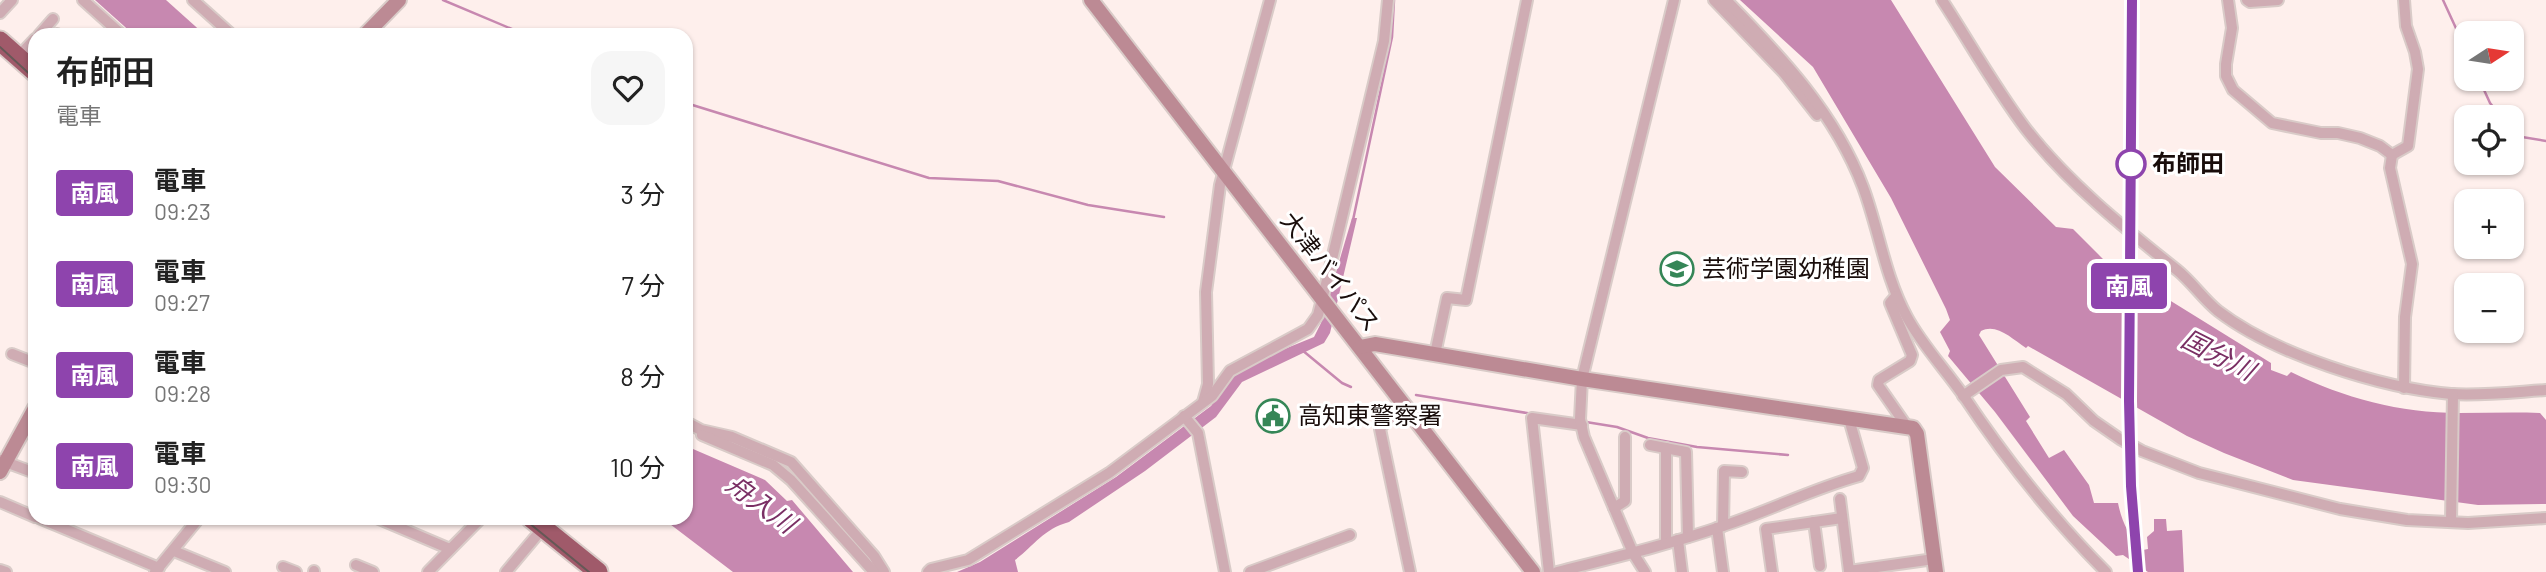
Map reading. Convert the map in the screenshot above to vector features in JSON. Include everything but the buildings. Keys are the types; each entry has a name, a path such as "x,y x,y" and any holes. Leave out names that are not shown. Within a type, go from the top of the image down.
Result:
{"highway":[{"path":"0,41 28,62"},
{"path":"539,525 598,572"}],"street":[{"path":"0,13 12,0"},
{"path":"83,0 114,28"},
{"path":"193,0 224,28"},
{"path":"372,28 399,0"},
{"name":"大津バイパス","path":"1091,0 1533,572"},
{"path":"1203,402 1208,383 1206,292 1223,172 1270,0"},
{"path":"928,572 968,560 1109,473 1186,418 1212,396 1230,371 1308,329 1318,315 1322,300 1384,41 1388,0"},
{"path":"1435,354 1447,298 1466,300 1527,0"},
{"path":"1645,572 1633,553 1584,437 1581,425 1582,379 1674,0"},
{"path":"1714,0 1784,73 1810,105 1861,180"},
{"path":"1726,0 1805,85 1844,145 1861,180 1896,296 1914,329 1966,394 2007,459 2106,572"},
{"path":"1942,0 2026,129 2088,197 2182,275 2220,312 2277,345 2350,373 2404,388 2452,397 2546,390"},
{"path":"2228,0 2232,28 2226,76 2233,90 2272,123 2321,134 2360,138 2380,146 2392,155"},
{"path":"2247,0 2278,0"},
{"path":"2392,155 2407,146 2418,69 2406,26 2404,0"},
{"path":"45,28 53,19"},
{"path":"2392,155 2390,168 2412,264 2405,317 2404,388"},
{"path":"1896,296 1890,303 1912,355 1910,361 1879,380 1878,385 1908,428"},
{"path":"1360,347 1375,344 1582,379 1913,428 1917,435 1936,566 1849,570 1840,499"},
{"path":"12,354 28,360"},
{"path":"1966,394 2001,370 2023,367 2066,394 2094,421 2120,439 2142,451 2199,473 2365,514 2407,520 2468,523 2546,518"},
{"path":"2451,522 2452,397"},
{"path":"1406,407 1387,420 1380,429 1410,572"},
{"path":"1186,418 1198,433 1225,572"},
{"path":"1549,572 1532,418 1581,425"},
{"path":"1557,572 1720,527 1833,483 1858,476 1863,468 1849,419"},
{"path":"28,420 2,465 28,471"},
{"path":"693,427 732,437 791,463 874,556 884,572"},
{"path":"693,428 773,465 791,480 874,572"},
{"path":"1614,508 1625,501 1625,437"},
{"path":"1650,445 1686,452 1677,540"},
{"path":"1666,448 1682,572"},
{"path":"1723,572 1720,527 1724,471 1742,472"},
{"path":"0,502 28,513"},
{"path":"1772,572 1766,529 1842,518"},
{"path":"1814,522 1820,566"},
{"path":"55,525 157,570 194,525"},
{"path":"393,525 450,549"},
{"path":"428,572 474,525"},
{"path":"506,572 536,525"},
{"path":"1250,572 1350,535"},
{"path":"174,551 225,572"},
{"path":"356,565 373,572"},
{"path":"283,567 296,572"},
{"path":"0,570 6,572"}],"water":[{"path":"95,0 166,0 197,28 126,28"},
{"name":"国分川","path":"1740,0 1891,0 1995,167 2056,227 2073,229 2103,259 2271,363 2271,370 2287,376 2291,372 2331,389 2394,407 2459,413 2540,413 2546,420 2546,504 2478,505 2293,480 2187,436 2028,346 2026,348 1999,330 1981,331 1979,335 2030,417 2026,421 2049,458 2064,450 2089,485 2094,503 2118,503 2127,529 2143,550 2148,549 2147,537 2154,531 2154,519 2166,519 2167,531 2182,530 2184,572 2148,572 2123,555 2116,556 2073,516 1995,412 1948,356 1950,351 1940,332 1950,320 1891,198 1813,67"},
{"path":"1352,218 1357,218 1330,333 1324,343 1242,382 1216,417 1145,471 1069,522 1039,538 1015,560 1018,572 957,572 980,562 1116,477 1211,406 1229,380 1242,371 1314,337 1321,323"},
{"name":"舟入川","path":"693,449 765,480 787,501 792,500 853,572 733,572 671,525 693,525"}],"waterway":[{"path":"443,0 509,28"},
{"path":"1353,220 1392,37 1394,0"},
{"path":"2443,0 2454,24"},
{"path":"2484,91 2492,105"},
{"path":"693,105 929,178 998,181 1088,205 1164,217"},
{"path":"2524,137 2546,141"},
{"path":"1302,350 1342,383 1351,387"},
{"path":"1416,395 1533,414"},
{"path":"1586,422 1697,447 1788,455"}],"tram line":[{"path":"0,47 28,73"},
{"path":"532,525 589,572"}],"railway":[{"path":"2132,0 2128,378 2131,486 2138,572"}],"train":[{"name":"南風","path":"2132,0 2129,448 2138,572"}],"place":[{"name":"布師田","path":"2131,164"},
{"name":"芸術学園幼稚園","path":"1677,269"},
{"name":"高知東警察署","path":"1273,416"}]}
